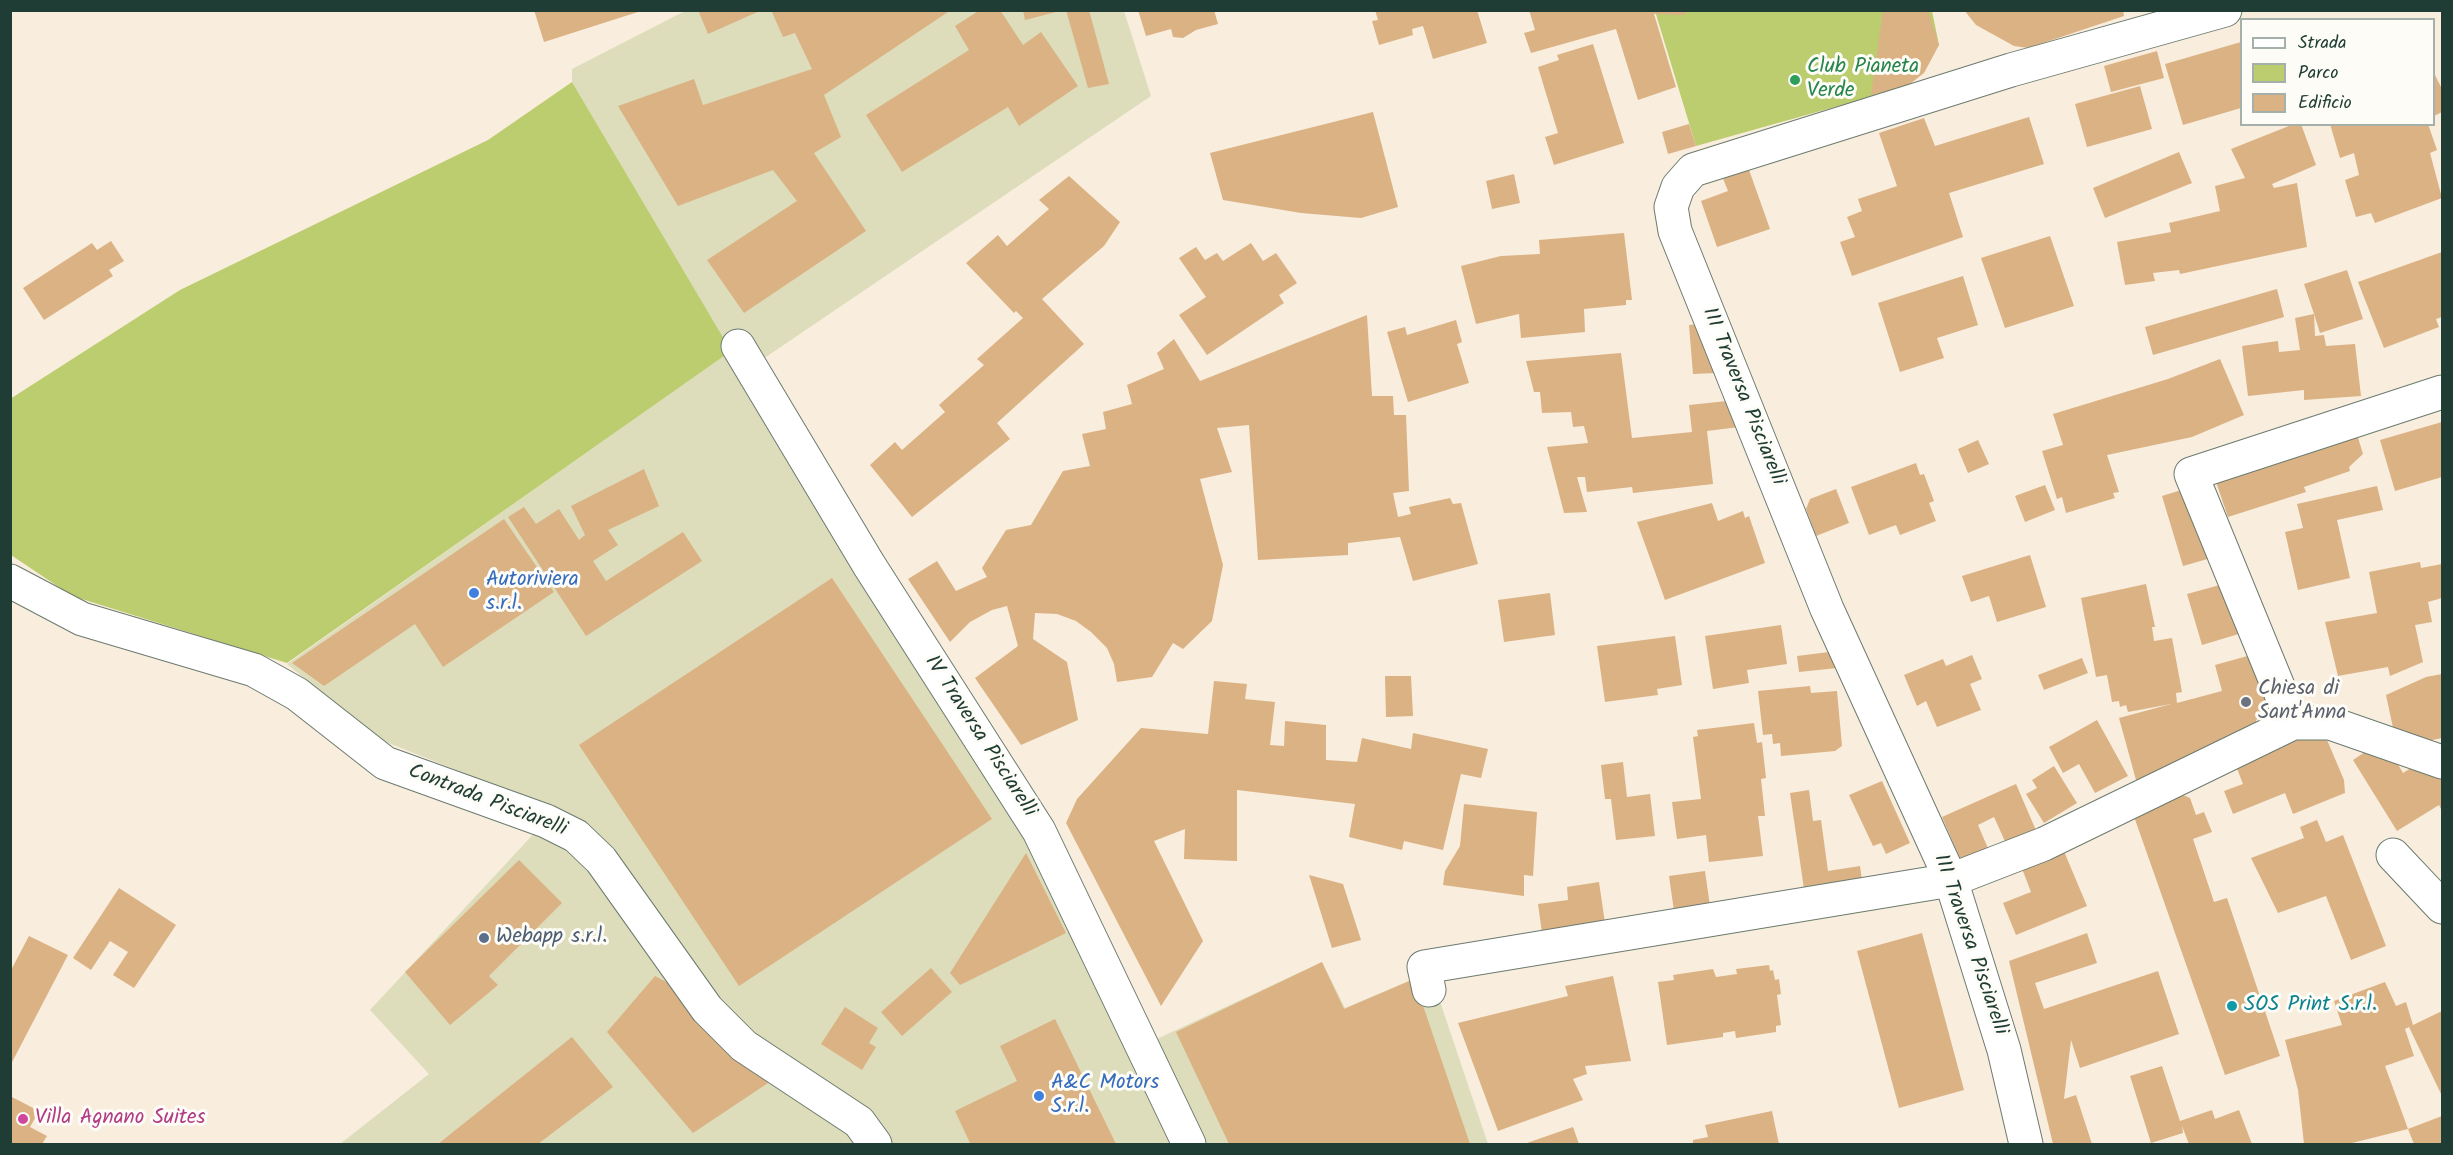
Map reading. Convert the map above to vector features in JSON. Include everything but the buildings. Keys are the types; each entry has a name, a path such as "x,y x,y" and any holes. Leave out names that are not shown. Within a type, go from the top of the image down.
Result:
{"street":[{"name":"III Traversa Pisciarelli","path":"2026,1144 2004,1050 1951,880 1827,609 1675,231 1671,207 1678,187 1693,170 2011,70 2225,10"},
{"name":"IV Traversa Pisciarelli","path":"738,346 869,566 1039,831 1189,1144"},
{"path":"2293,723 2191,474 2442,392"},
{"name":"Contrada Pisciarelli","path":"10,581 82,619 254,670 297,694 385,763 546,821 576,836 601,860 707,1009 744,1046 859,1122 875,1144"},
{"path":"1429,990 1424,967 1951,880 2044,844 2293,723 2330,723 2442,762"},
{"path":"2393,855 2442,907"}],"shaded area":[{"path":"685,11 1124,11 1151,96 760,361 1146,1044 1322,962 1345,1008 1430,972 1488,1144 340,1144 429,1074 370,1010 552,814 479,779 376,738 287,664 730,351 572,82 572,69"}],"green space":[{"name":"Club Pianeta Verde","path":"1655,11 1932,11 1939,45 1906,87 1696,146"},
{"path":"572,82 731,351 287,663 72,596 11,555 10,399 180,290 488,140"}],"place":[{"name":"Club Pianeta Verde","path":"1795,80"},
{"name":"Autoriviera s.r.l.","path":"474,593"},
{"name":"Chiesa di Sant'Anna","path":"2246,702"},
{"name":"Webapp s.r.l.","path":"484,938"},
{"name":"SOS Print S.r.l.","path":"2232,1006"},
{"name":"A&C Motors S.r.l.","path":"1039,1096"},
{"name":"Villa Agnano Suites","path":"23,1119"}]}
